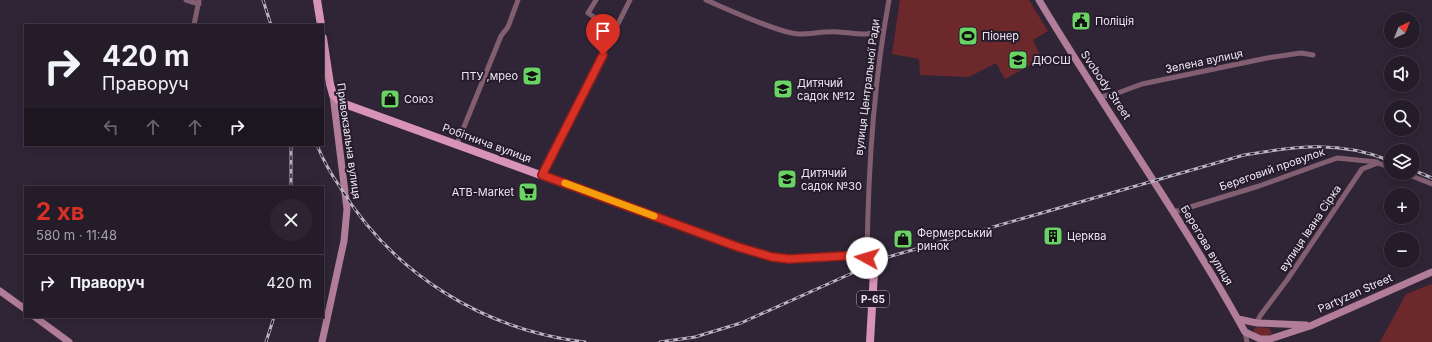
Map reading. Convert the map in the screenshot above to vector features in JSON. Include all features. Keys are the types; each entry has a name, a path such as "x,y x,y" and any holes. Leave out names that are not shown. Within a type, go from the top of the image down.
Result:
{"main road":[{"path":"317,0 321,24"},
{"name":"Svobody Street","path":"1039,0 1155,182"},
{"name":"Привокзальна вулиця","path":"322,342 344,240 347,210 333,95 324,45"},
{"name":"Робітнича вулиця","path":"333,95 342,103 738,247 772,257 789,259 860,255 867,258"},
{"name":"Берегова вулиця","path":"1155,182 1245,332"},
{"name":"вулиця Центральної Ради","path":"867,258 872,263 874,272 870,342"},
{"name":"Partyzan Street","path":"1270,339 1310,326 1432,272"},
{"path":"0,291 24,308"},
{"path":"36,318 69,342"},
{"path":"1238,319 1257,323 1310,326"},
{"path":"1257,323 1251,325 1245,332 1260,340 1270,339 1274,334 1274,328 1269,324"}],"street":[{"path":"186,0 199,2 194,24"},
{"path":"457,144 500,36 508,27 518,0"},
{"path":"596,0 588,13 615,31"},
{"path":"542,175 630,0"},
{"path":"706,0 778,28 798,34 822,30 864,36 884,30"},
{"name":"вулиця Центральної Ради","path":"867,258 871,142 889,0"},
{"name":"Зелена вулиця","path":"1100,97 1115,94 1142,84 1267,58 1301,53 1313,55"},
{"name":"Береговий провулок","path":"1174,212 1258,186 1337,158 1378,162"},
{"path":"1378,162 1384,165"},
{"name":"вулиця Івана Сірка","path":"1257,323 1260,316 1287,280 1362,169 1378,162"},
{"path":"1420,179 1432,184"},
{"name":"Берегова вулиця","path":"1245,332 1248,342"}],"shaded area":[{"name":"Піонер","path":"900,0 1029,0 1048,31 1033,40 1042,59 1005,79 996,63 969,77 920,75 919,59 892,54"},
{"path":"1432,284 1432,342 1380,342 1406,294"},
{"path":"1257,327 1269,328 1272,333 1268,337 1254,334 1254,329"}],"railway":[{"path":"263,0 271,24"},
{"path":"291,146 291,186"},
{"path":"318,146 333,177 362,218 386,246 414,271 444,293 477,311 512,325 548,335 585,342"},
{"path":"660,342 695,337 741,323 888,257 1244,155 1300,147 1318,147 1354,150 1384,158"},
{"path":"1420,173 1432,178"},
{"path":"266,342 274,318"}],"slow traffic":[{"path":"565,183 654,216"}],"place":[{"name":"Поліція","path":"1081,21"},
{"name":"Піонер","path":"968,36"},
{"name":"ДЮСШ","path":"1018,60"},
{"name":"ПТУ ,мрео","path":"532,76"},
{"name":"Дитячий садок №12","path":"783,89"},
{"name":"Союз","path":"390,99"},
{"name":"Дитячий садок №30","path":"787,179"},
{"name":"ATB-Market","path":"528,192"},
{"name":"Церква","path":"1053,236"},
{"name":"Фермерський ринок","path":"903,239"}],"route":[{"path":"603,55 542,175 738,247 772,257 789,259 860,255 867,258"}]}
